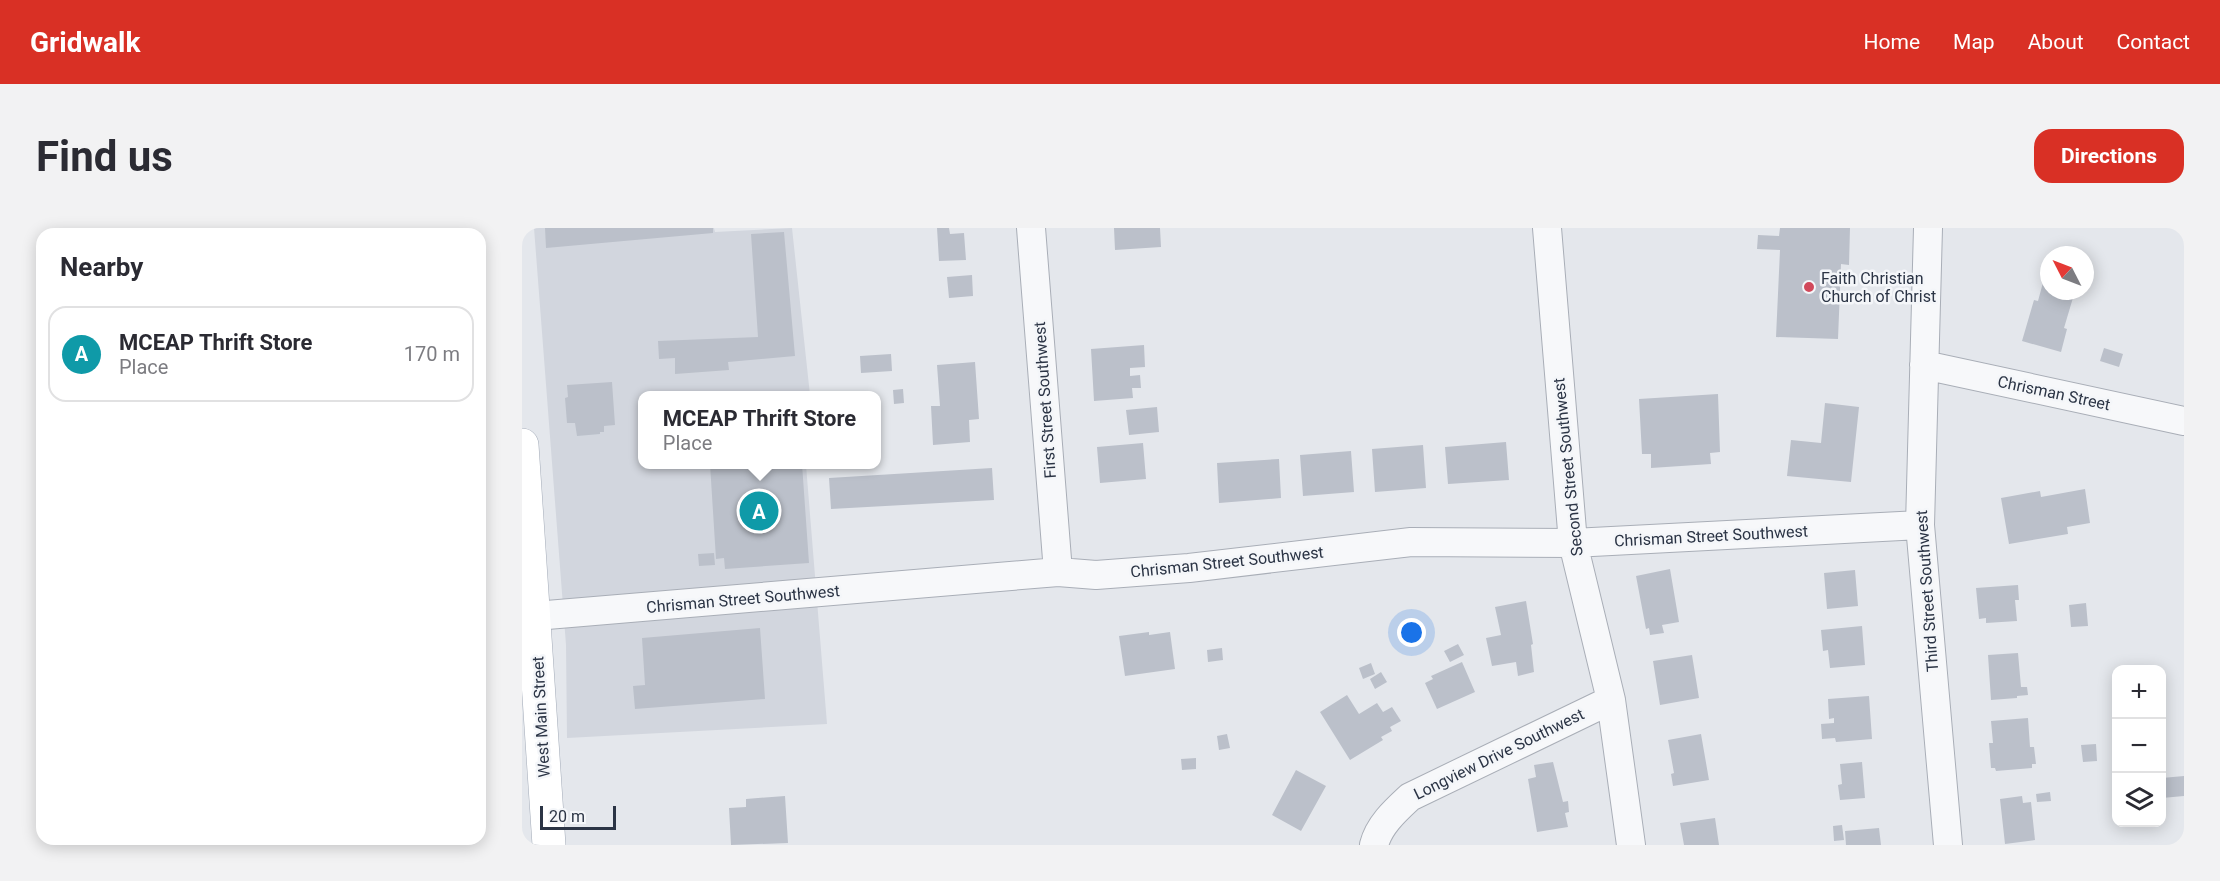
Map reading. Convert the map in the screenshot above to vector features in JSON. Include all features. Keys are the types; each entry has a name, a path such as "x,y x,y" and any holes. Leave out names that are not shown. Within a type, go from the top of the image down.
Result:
{"main road":[{"name":"West Main Street","path":"522,445 549,845"}],"street":[{"name":"First Street Southwest","path":"1031,228 1058,572"},
{"name":"Second Street Southwest","path":"1547,228 1573,543 1611,700 1631,845"},
{"name":"Third Street Southwest","path":"1928,228 1920,525 1948,845"},
{"name":"Chrisman Street","path":"1924,366 2184,422"},
{"name":"Chrisman Street Southwest","path":"535,616 1058,572 1096,575 1177,569 1411,542 1573,543 1920,525"},
{"name":"Longview Drive Southwest","path":"1374,845 1392,814 1410,797 1611,700"}],"shaded area":[{"path":"534,228 714,228 715,232 792,228 810,391 638,391 638,469 806,469 827,724 567,738 566,645"}],"building":[{"path":"545,228 713,228 713,233 546,248"},
{"path":"937,228 949,228 950,234 964,233 966,260 939,261"},
{"path":"1114,228 1160,228 1161,247 1115,250"},
{"name":"Faith Christian Church of Christ","path":"1780,228 1850,228 1849,265 1841,264 1838,339 1776,337 1780,250 1757,249 1758,235 1779,236"},
{"path":"784,232 795,356 728,362 729,370 675,374 675,358 659,359 658,341 758,337 751,234"},
{"path":"972,275 973,296 949,298 947,277"},
{"path":"2040,294 2040,300 2072,300 2064,328 2067,329 2061,352 2022,341 2034,300 2038,301"},
{"path":"1144,345 1145,367 1130,368 1130,376 1140,375 1141,388 1132,388 1133,398 1094,401 1091,349"},
{"path":"2104,348 2123,354 2119,367 2100,361"},
{"path":"891,354 892,371 861,373 860,356"},
{"path":"975,362 979,419 969,420 970,442 933,445 931,406 940,406 937,365"},
{"path":"612,382 615,425 604,426 604,432 600,434 577,436 575,423 567,423 565,398 568,397 567,385"},
{"path":"903,389 904,403 894,404 893,390"},
{"path":"1718,394 1720,452 1710,453 1711,464 1651,468 1651,454 1642,454 1639,399"},
{"path":"1825,403 1859,407 1851,482 1787,476 1791,440 1821,443"},
{"path":"1157,407 1159,432 1129,435 1126,410"},
{"path":"1506,442 1509,480 1448,484 1445,447"},
{"path":"1143,443 1146,479 1100,483 1097,447"},
{"path":"1423,445 1426,488 1375,492 1372,449"},
{"path":"1351,451 1354,492 1303,496 1300,455"},
{"path":"1279,459 1281,498 1219,503 1217,463"},
{"path":"992,468 994,500 831,509 829,478"},
{"path":"710,469 802,469 809,563 725,569 724,558 716,559"},
{"path":"2085,489 2090,523 2067,527 2068,534 2009,544 2001,498 2040,491 2041,497"},
{"path":"714,553 715,565 699,566 698,554"},
{"path":"1670,569 1679,622 1662,625 1664,633 1650,635 1649,628 1646,629 1636,576"},
{"path":"1855,570 1858,606 1827,609 1824,573"},
{"path":"2018,585 2019,600 2015,600 2017,621 1986,623 1986,618 1979,619 1976,588"},
{"path":"1526,601 1533,644 1531,645 1534,672 1518,676 1516,662 1492,666 1486,638 1501,635 1495,607"},
{"path":"2086,603 2088,626 2071,627 2069,605"},
{"path":"1862,626 1865,665 1830,668 1828,650 1823,651 1821,630"},
{"path":"760,628 765,699 635,709 633,686 645,685 642,638"},
{"path":"1149,632 1149,635 1170,632 1175,669 1125,676 1119,636"},
{"path":"1458,644 1464,655 1450,662 1444,651"},
{"path":"1222,648 1223,660 1208,662 1207,650"},
{"path":"2018,653 2021,687 2027,687 2028,695 1991,700 1988,655"},
{"path":"1692,655 1699,698 1660,705 1653,661"},
{"path":"1462,662 1475,692 1437,709 1425,683 1433,679 1431,676"},
{"path":"1371,663 1375,674 1363,679 1359,668"},
{"path":"1381,672 1387,682 1375,689 1370,679"},
{"path":"1347,695 1359,714 1377,703 1383,712 1392,707 1401,721 1390,727 1392,731 1381,737 1383,740 1350,760 1320,712"},
{"path":"1869,696 1872,739 1836,742 1835,738 1822,739 1821,724 1834,723 1834,718 1829,719 1828,699"},
{"path":"2028,718 2030,747 2034,747 2036,764 2032,764 2032,768 1996,771 1995,768 1991,768 1989,743 1993,743 1991,721"},
{"path":"1227,734 1230,748 1219,750 1217,736"},
{"path":"1701,734 1709,780 1673,786 1671,774 1674,773 1668,740"},
{"path":"2096,744 2097,761 2083,762 2081,745"},
{"path":"1196,758 1196,769 1182,770 1181,759"},
{"path":"1553,762 1563,802 1568,801 1569,812 1565,813 1568,827 1537,832 1528,779 1536,777 1534,765"},
{"path":"1862,762 1865,798 1840,800 1838,785 1842,784 1840,764"},
{"path":"1296,770 1326,786 1301,831 1272,815"},
{"path":"2184,776 2184,796 2166,798 2166,778"},
{"path":"2050,792 2051,801 2037,802 2036,794"},
{"path":"785,796 788,843 731,845 729,808 746,807 746,799"},
{"path":"2022,796 2023,803 2031,802 2035,840 2005,844 2000,799"},
{"path":"1715,818 1719,845 1684,845 1680,823"},
{"path":"1842,825 1844,840 1834,841 1833,826"},
{"path":"1879,828 1881,845 1846,845 1845,831"}],"place":[{"name":"Faith Christian Church of Christ","path":"1809,287"},
{"name":"MCEAP Thrift Store","path":"759,511"}]}
